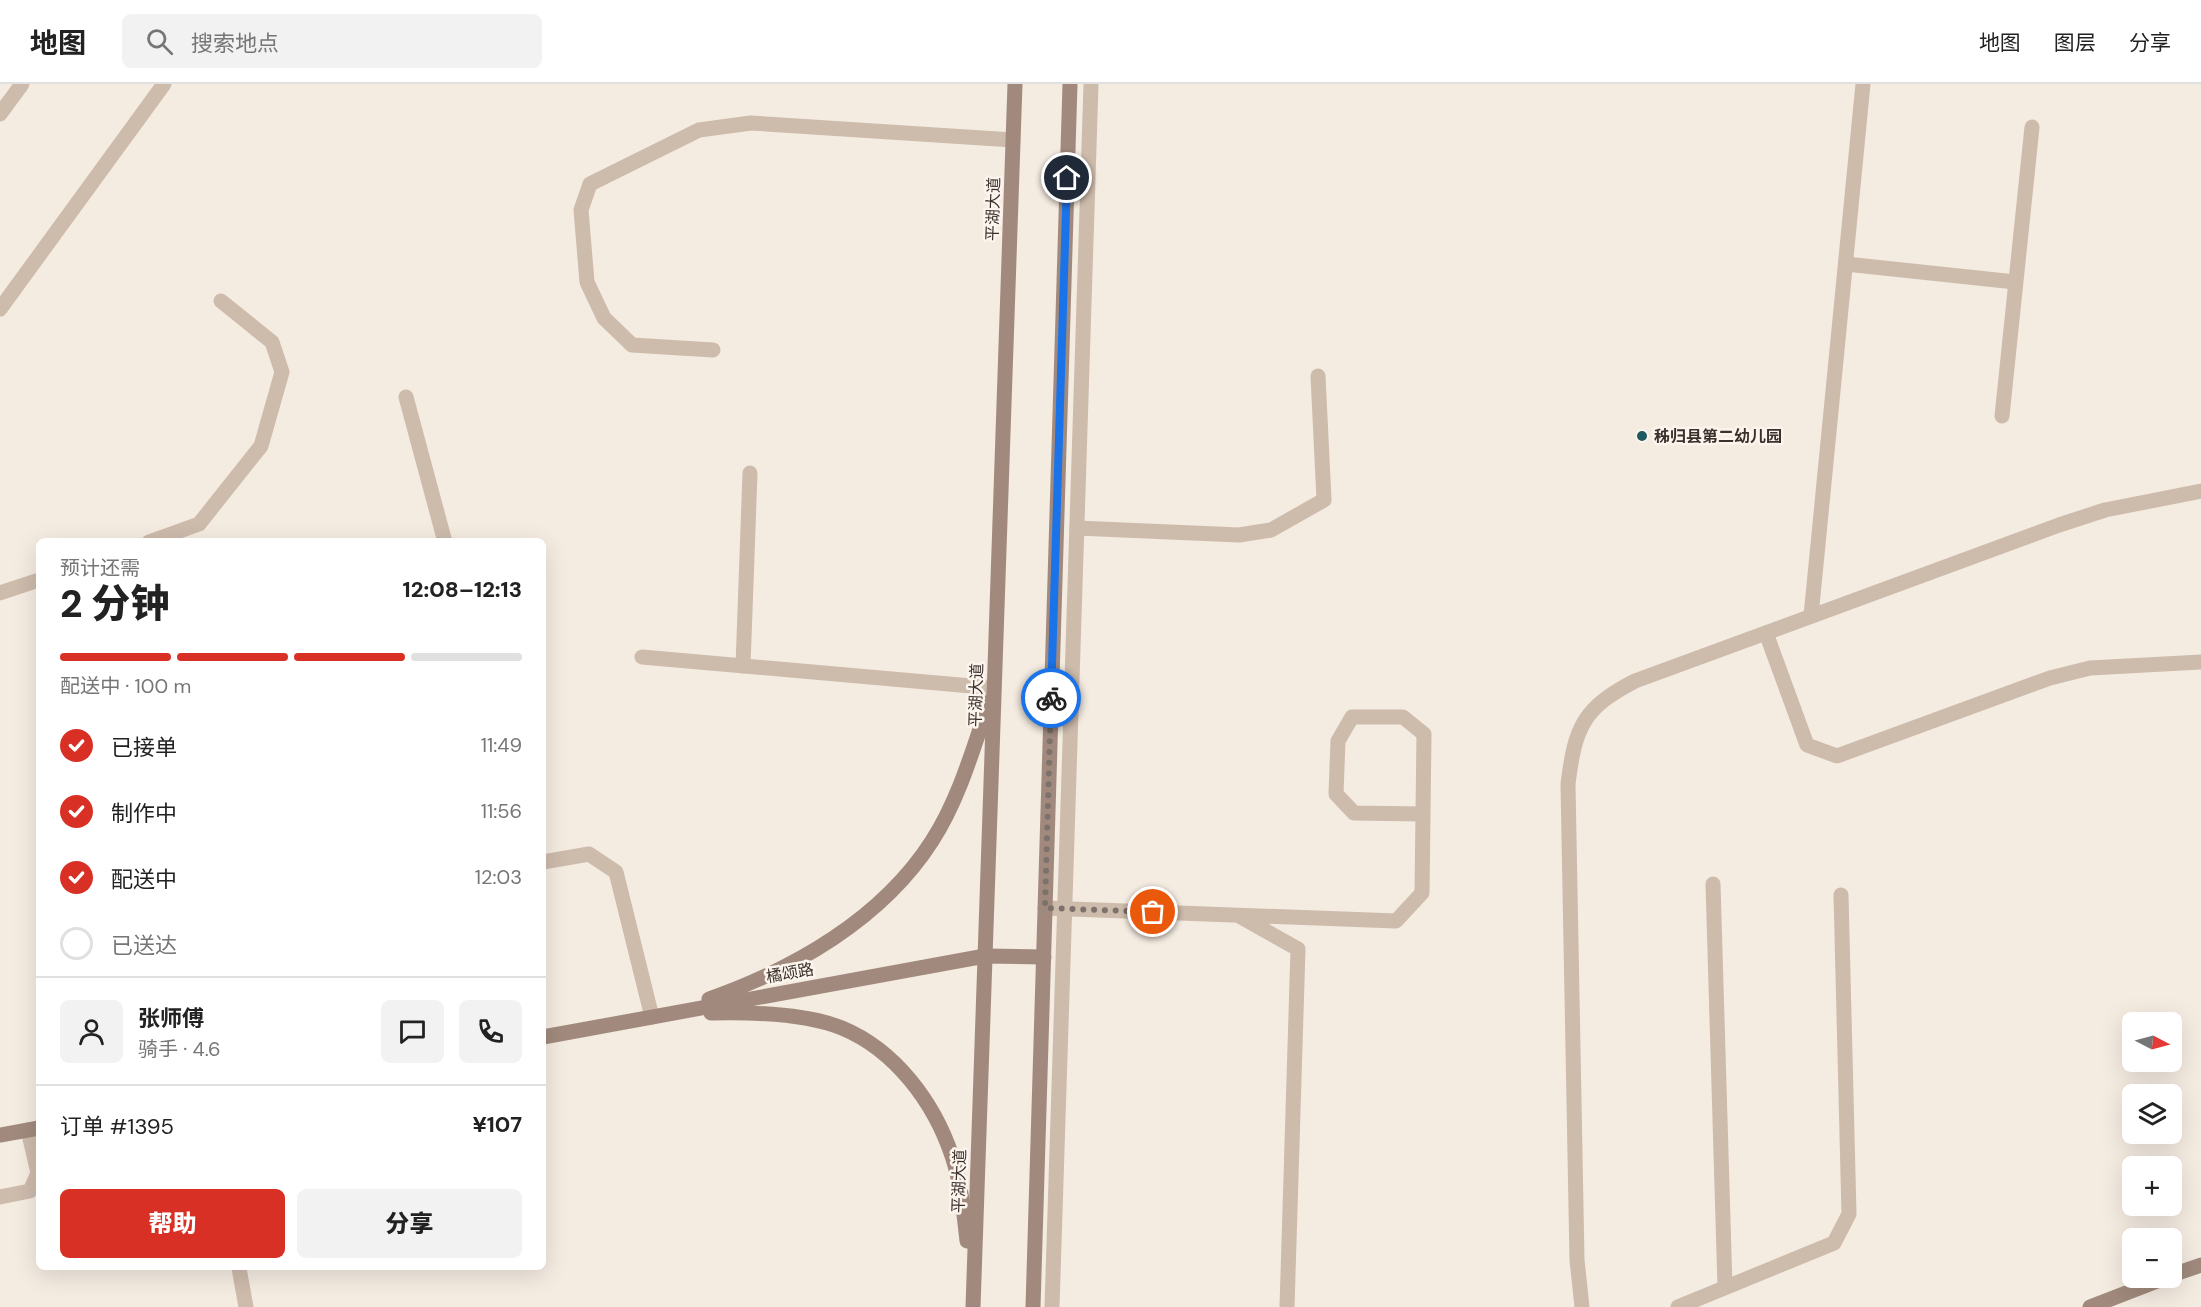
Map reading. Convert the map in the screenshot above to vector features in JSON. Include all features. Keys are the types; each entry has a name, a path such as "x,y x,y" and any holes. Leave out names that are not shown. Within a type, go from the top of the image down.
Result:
{"main road":[{"name":"平湖大道","path":"973,1307 1015,84"},
{"path":"1033,1307 1070,84"},
{"path":"659,1015 727,993 786,965 843,933 890,892 936,832 960,786 994,688"},
{"name":"橘颂路","path":"546,1035 985,956 1044,957"},
{"path":"659,1015 728,1013 787,1016 842,1028 888,1056 927,1101 952,1156 965,1223 973,1291"},
{"path":"0,1135 34,1129"},
{"path":"2182,1272 2201,1265"},
{"path":"2090,1307 2139,1288"}],"street":[{"path":"0,114 22,84"},
{"path":"0,309 164,84"},
{"path":"1052,1307 1091,84"},
{"path":"1811,616 1863,84"},
{"path":"713,350 632,345 604,318 587,282 581,210 590,184 699,130 751,123 1013,140"},
{"path":"2002,416 2032,127"},
{"path":"1846,264 2015,282"},
{"path":"160,538 199,524 261,446 282,372 272,342 221,301"},
{"path":"1077,528 1239,535 1271,530 1324,500 1318,376"},
{"path":"406,397 444,538"},
{"path":"743,666 750,473"},
{"path":"1582,1307 1577,1260 1568,784 1572,750 1585,719 1606,696 1635,681 2105,510 2201,491"},
{"path":"0,593 36,581"},
{"path":"1766,633 1807,745 1837,756 2050,678 2090,668 2201,662"},
{"path":"642,657 994,688"},
{"path":"1045,908 1396,921 1422,893 1423,814 1424,734 1402,717 1352,717 1338,741 1336,794 1354,813 1423,814"},
{"path":"546,861 589,854 616,872 659,1015"},
{"path":"1713,884 1725,1287"},
{"path":"1678,1307 1834,1243 1849,1214 1841,895"},
{"path":"1239,915 1298,949 1287,1307"},
{"path":"34,1129 36,1151"},
{"path":"0,1197 30,1191 36,1178"},
{"path":"239,1270 246,1307"}],"way so far":[{"path":"1051,698 1045,908 1153,912"}],"place":[{"name":"秭归县第二幼儿园","path":"1642,436"}],"route":[{"path":"1051,698 1067,178"}]}
